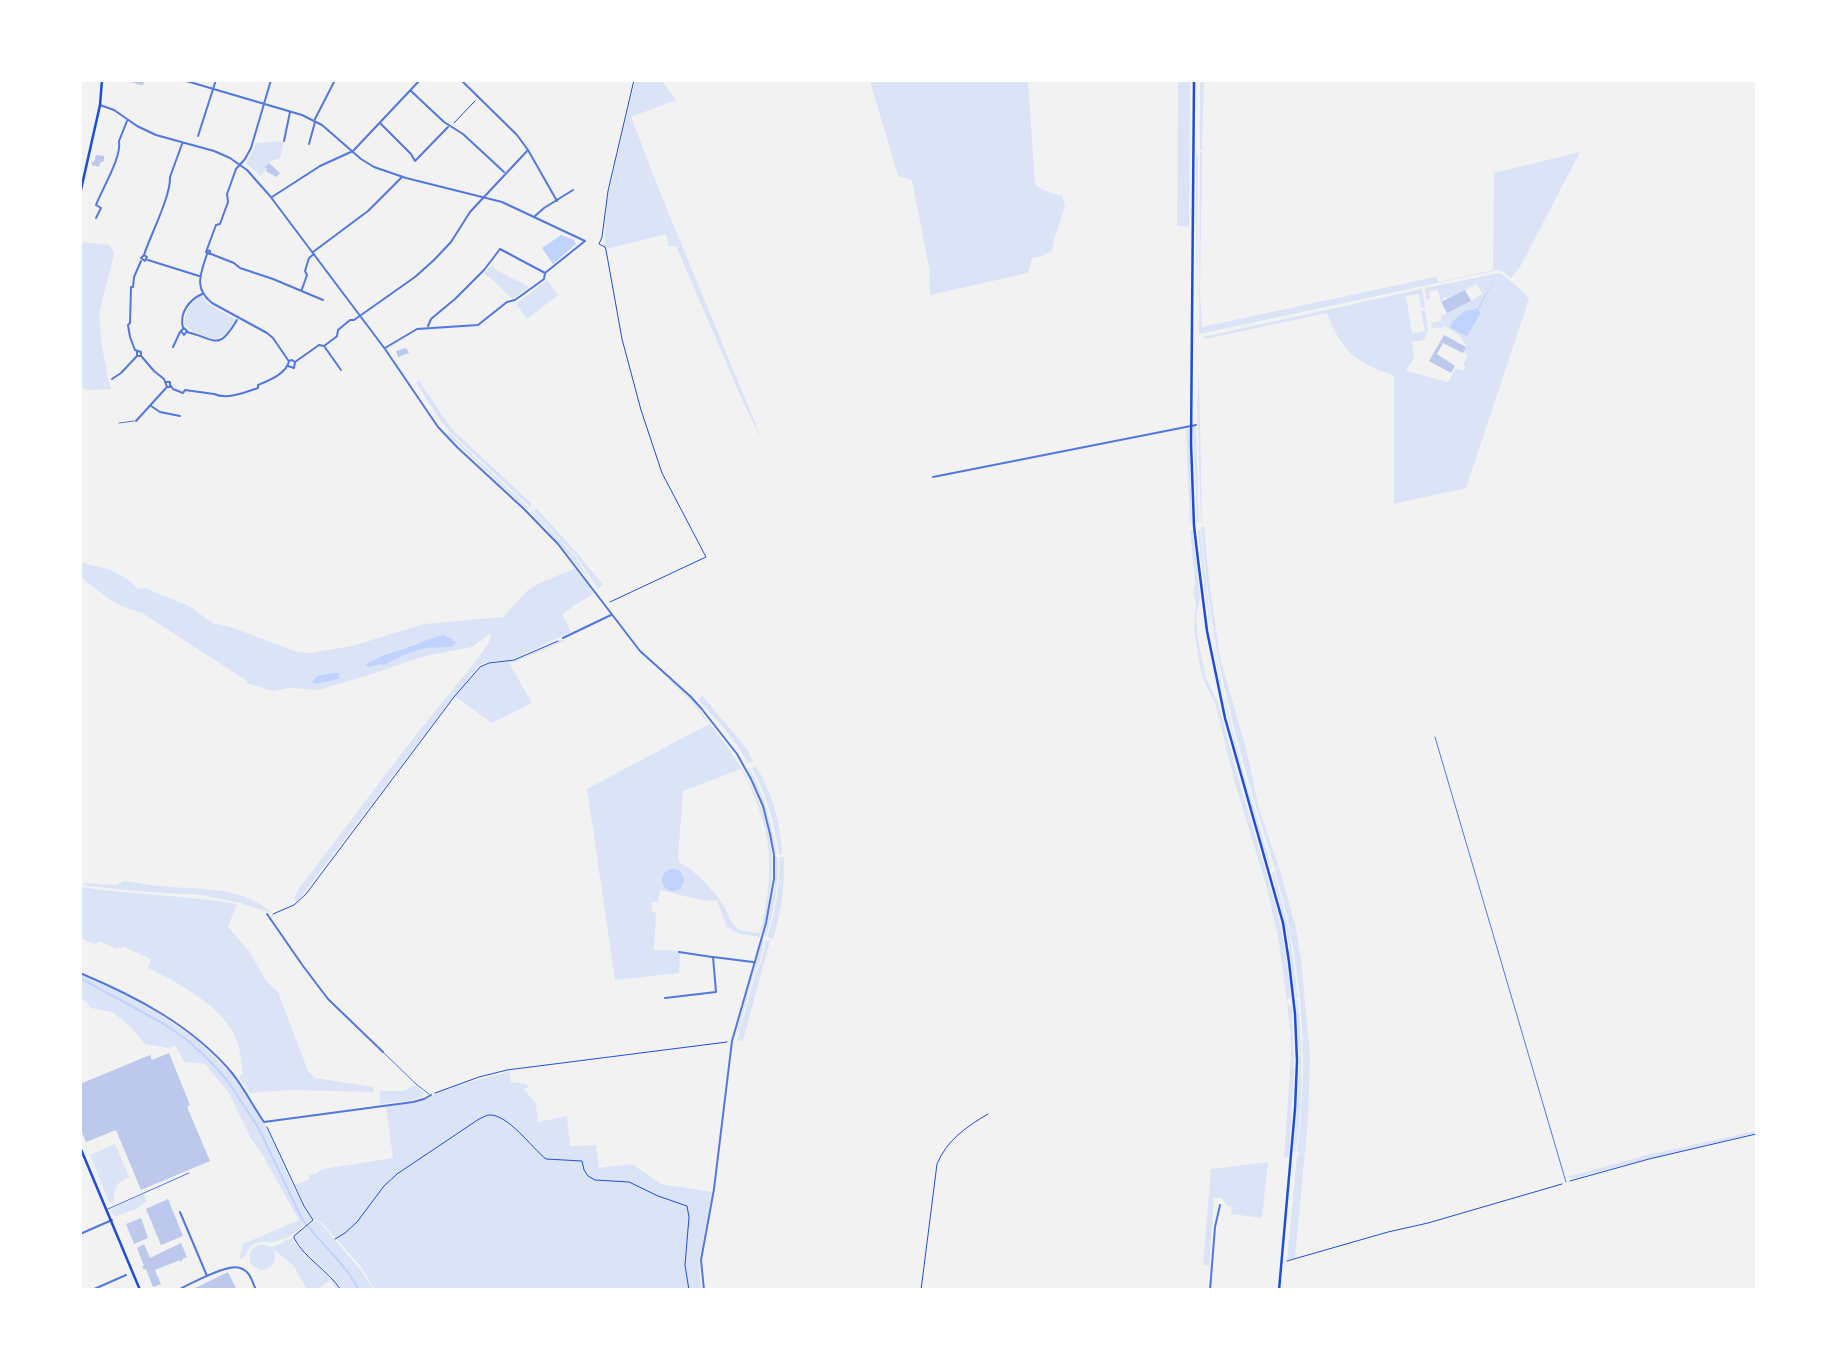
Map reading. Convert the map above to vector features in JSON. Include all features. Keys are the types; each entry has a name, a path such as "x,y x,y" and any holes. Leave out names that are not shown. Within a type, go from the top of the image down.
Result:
{"main road":[{"path":"80,194 100,105 102,80"},
{"path":"1194,80 1195,526 1207,631 1224,718 1283,923 1294,1000 1296,1084 1279,1290"},
{"path":"80,1147 141,1290"}],"street":[{"path":"183,80 315,120 367,164 513,206 585,241 545,273 544,279 478,324 417,329 384,349"},
{"path":"198,136 216,80"},
{"path":"183,143 170,177 167,194 131,287 128,325 130,337 139,354 166,382 170,382 173,389 183,393 185,390 219,397 234,395 258,388 258,385 279,374 288,366 289,361 267,333 212,303 203,293 200,277 216,225 220,224 228,202 227,194 236,169 251,148 271,80"},
{"path":"309,144 315,120 335,80"},
{"path":"271,197 320,166 353,151 420,80"},
{"path":"461,80 517,135 557,201"},
{"path":"410,90 449,127 463,134 505,173"},
{"path":"100,105 156,135 214,151 247,170 313,253 446,436 524,509 573,562 644,656 697,704 737,754 751,779 763,806 774,855 774,879 769,911 732,1041 714,1189 701,1260 704,1290"},
{"path":"284,141 291,111"},
{"path":"96,218 101,208 96,205 108,180 128,120"},
{"path":"380,122 411,153 415,161 449,127"},
{"path":"324,346 337,335 339,329 435,260 450,243 467,216 528,150"},
{"path":"301,290 307,275 305,271 309,258 313,253 370,209 402,176"},
{"path":"535,217 537,213 573,190"},
{"path":"428,327 431,320 456,299 500,249 545,273"},
{"path":"208,252 240,268 323,300"},
{"path":"144,255 147,259"},
{"path":"142,260 147,259 200,277"},
{"path":"187,332 183,334 181,321 188,303 203,293"},
{"path":"182,330 186,329 187,332 206,340 217,341 229,334 238,318"},
{"path":"173,346 182,330"},
{"path":"288,366 294,368 295,362 318,345 324,346 341,370"},
{"path":"112,379 139,354"},
{"path":"289,361 295,362"},
{"path":"166,382 166,387"},
{"path":"136,421 166,387 171,386"},
{"path":"150,405 160,412 180,416"},
{"path":"933,477 1194,425"},
{"path":"563,638 612,615"},
{"path":"267,914 328,999 383,1052"},
{"path":"679,952 754,962"},
{"path":"665,998 716,992 713,957"},
{"path":"81,973 151,1008 202,1042 232,1073 264,1122 413,1102 431,1095"},
{"path":"1210,1290 1215,1227 1220,1205"},
{"path":"180,1212 207,1277"},
{"path":"80,1234 112,1220"},
{"path":"178,1290 228,1268 239,1267 248,1274 256,1290"},
{"path":"92,1290 126,1275"}],"lane":[{"path":"119,423 136,421"},
{"path":"1435,737 1566,1182"},
{"path":"383,1052 431,1095"},
{"path":"108,1209 189,1173"}],"path":[{"path":"605,605 706,557 662,473 641,410 622,338 606,250 599,244 608,191 634,80"},
{"path":"449,127 479,97"},
{"path":"267,914 275,914 294,905 306,894 477,669 489,663 514,660 563,638"},
{"path":"431,1095 439,1090 507,1070 732,1041"},
{"path":"921,1290 937,1164 950,1142 988,1114"},
{"path":"335,1239 357,1222 384,1186 397,1174 479,1119 492,1115 522,1133 546,1159 582,1161 588,1176 595,1180 629,1182 687,1206 689,1217 685,1265 689,1290"},
{"path":"264,1122 313,1220 294,1236 296,1243 341,1290"},
{"path":"1281,1262 1428,1223 1566,1182 1756,1134"}],"shaded area":[{"path":"635,81 662,81 676,100 631,117 763,442 676,246 669,247 666,234 607,249 604,245 607,200"},
{"path":"870,81 1028,81 1035,184 1043,190 1062,196 1065,207 1052,251 1032,258 1028,273 930,295 929,268 912,180 898,176"},
{"path":"1178,81 1190,81 1189,227 1177,226"},
{"path":"1200,81 1204,81 1202,150 1200,150"},
{"path":"284,141 280,159 269,162 261,176 246,163 256,142"},
{"path":"1200,152 1202,327 1435,277 1439,282 1493,270 1494,173 1580,152 1520,267 1511,278 1498,270 1199,334"},
{"path":"1198,156 1197,335 1196,157"},
{"path":"81,242 109,245 114,252 100,312 103,350 111,389 81,388"},
{"path":"491,265 529,287 513,299 484,274"},
{"path":"1500,273 1529,299 1466,488 1394,504 1394,376 1352,354 1339,338 1327,313 1205,339 1203,337 1422,289 1425,308 1421,308 1419,294 1406,296 1412,333 1425,331 1421,311 1425,310 1428,330 1424,340 1412,342 1414,358 1406,371 1448,382 1456,368 1463,371 1466,367 1463,365 1468,355 1463,352 1466,345 1459,335 1445,326 1432,328 1431,323 1441,321 1441,316 1483,294 1476,284 1447,299 1445,297 1441,302 1438,290 1430,291 1429,299 1426,299 1425,288"},
{"path":"547,280 558,295 527,319 516,304"},
{"path":"202,295 208,304 236,320 227,333 217,339 199,334 184,325 189,307"},
{"path":"1199,370 1202,523 1197,406"},
{"path":"419,380 455,432 532,504 530,507 450,432 416,383"},
{"path":"1193,426 1196,426 1199,523 1197,521"},
{"path":"1186,429 1189,429 1190,523"},
{"path":"449,433 530,509 448,435"},
{"path":"536,508 603,585 598,589 578,559 534,511"},
{"path":"532,510 576,558 591,582 531,513"},
{"path":"1204,526 1220,658 1247,752 1259,809 1277,862 1278,867 1275,869 1239,746 1221,672 1207,582 1201,527"},
{"path":"1200,528 1211,628 1223,692 1272,869 1260,838 1225,703 1218,669 1206,601 1198,532"},
{"path":"1190,530 1193,530 1200,598 1196,617 1198,639 1206,678 1219,706 1277,910 1291,997 1287,1000 1278,936 1267,888 1235,783 1215,703 1200,667 1194,628 1196,602 1193,595 1195,581"},
{"path":"80,561 116,573 137,589 145,588 189,606 212,623 231,627 297,652 309,653 352,646 424,624 503,617 528,590 575,568 594,593 562,614 571,632 516,658 478,666 461,688 479,668 519,659 563,639 564,641 515,662 509,663 532,703 492,723 454,696 296,903 294,898 298,890 414,737 479,657 491,635 472,647 425,656 318,690 289,688 273,691 246,683 247,681 142,613 106,597 81,577"},
{"path":"667,678 691,699 720,737 746,776 763,814 769,834 772,877 766,919 759,937 740,934 727,927 717,900 697,899 660,890 658,902 652,902 652,911 656,913 654,950 680,951 679,973 615,980 587,789 709,724","holes":["741,769 760,811 768,849 768,889 760,933 736,927 716,895 697,875 680,863 678,857 683,791"]},
{"path":"702,695 747,749 753,761 748,763 719,722 698,700"},
{"path":"756,766 775,808 782,854 779,854 766,799 752,768"},
{"path":"749,768 770,820 777,854 765,810"},
{"path":"775,857 778,857 777,888 766,937 764,936 775,888"},
{"path":"779,857 784,857 783,889 773,939 767,937 777,898"},
{"path":"1279,867 1296,928 1310,1055 1308,1120 1295,1258 1287,1260 1297,1156 1301,1153 1297,1152 1303,1046 1292,940 1275,871"},
{"path":"1274,872 1289,930 1298,998 1288,938 1272,873"},
{"path":"124,881 230,893 259,903 272,913 202,895 81,885 116,885"},
{"path":"81,887 237,904 228,927 250,952 266,981 278,992 308,1071 315,1078 374,1087 374,1092 290,1090 250,1093 239,1077 243,1074 237,1041 223,1018 200,998 148,968 151,959 124,947 116,949 99,941 96,945 81,938"},
{"path":"762,939 760,961 735,1037"},
{"path":"766,940 770,941 743,1041 737,1040 761,962"},
{"path":"83,975 156,1012 197,1040 231,1074 263,1120 293,1186 312,1219 284,1239 254,1244 239,1260 243,1244 299,1220 250,1137 229,1093 205,1064 184,1062 176,1046 168,1048 145,1044 129,1025 112,1012 91,1008 86,1001 81,1000"},
{"path":"1296,1000 1302,1076 1299,1133 1294,1151 1299,1061"},
{"path":"1287,1003 1292,1007 1294,1072 1289,1156 1284,1158 1291,1054"},
{"path":"511,1071 511,1082 527,1084 528,1088 524,1089 536,1104 538,1122 567,1116 570,1146 596,1145 599,1168 632,1164 661,1184 712,1192 699,1261 701,1289 374,1289 362,1268 322,1223 313,1219 295,1185 310,1179 309,1175 322,1169 393,1158 386,1107 424,1100 439,1091"},
{"path":"415,1085 424,1092 423,1097 380,1104 380,1091 403,1091"},
{"path":"1756,1131 1572,1179 1567,1177 1647,1155"},
{"path":"115,1144 129,1177 117,1186 114,1201 109,1203 90,1155"},
{"path":"1268,1162 1262,1218 1231,1214 1232,1207 1221,1198 1214,1198 1209,1266 1203,1264 1211,1169"},
{"path":"144,1194 147,1201 138,1208 114,1217 111,1209"},
{"path":"313,1221 321,1224 360,1269 373,1289 342,1289 305,1252 295,1238 296,1234"},
{"path":"292,1238 340,1289 336,1289 331,1280 320,1287 321,1289 307,1289 293,1265 274,1250 275,1258 271,1267 260,1270 251,1264 250,1257 254,1247 269,1247"}],"water":[{"path":"561,235 574,240 576,244 553,264 542,248"},
{"path":"1497,274 1479,309 1480,314 1467,336 1450,328 1453,321 1465,311 1478,308"},
{"path":"444,635 456,643 452,647 425,648 384,665 365,665 382,656"},
{"path":"339,673 339,678 315,684 312,682 317,676"},
{"path":"673,869 681,872 684,880 681,888 673,891 665,888 662,880 665,872"}],"building":[{"path":"124,80 141,80 144,82 140,85"},
{"path":"96,155 104,156 99,167 92,165"},
{"path":"269,163 280,173 276,177 266,171 265,167"},
{"path":"1465,290 1471,301 1447,313 1441,302"},
{"path":"1444,335 1466,347 1463,353 1443,343 1437,354 1455,366 1451,373 1429,361"},
{"path":"406,348 409,353 398,357 396,351"},
{"path":"169,1053 190,1105 187,1107 210,1161 141,1190 116,1130 86,1142 80,1127 80,1084 150,1055 152,1060"},
{"path":"168,1199 183,1236 161,1245 146,1209"},
{"path":"141,1218 148,1238 134,1244 126,1224"},
{"path":"181,1243 187,1257 155,1270 161,1284 153,1287 146,1269 142,1266 137,1248 144,1244 150,1258"},
{"path":"228,1272 237,1290 191,1290"}],"waterway":[{"path":"82,979 186,1039 227,1080 258,1127 302,1219 347,1271 359,1290"}]}
